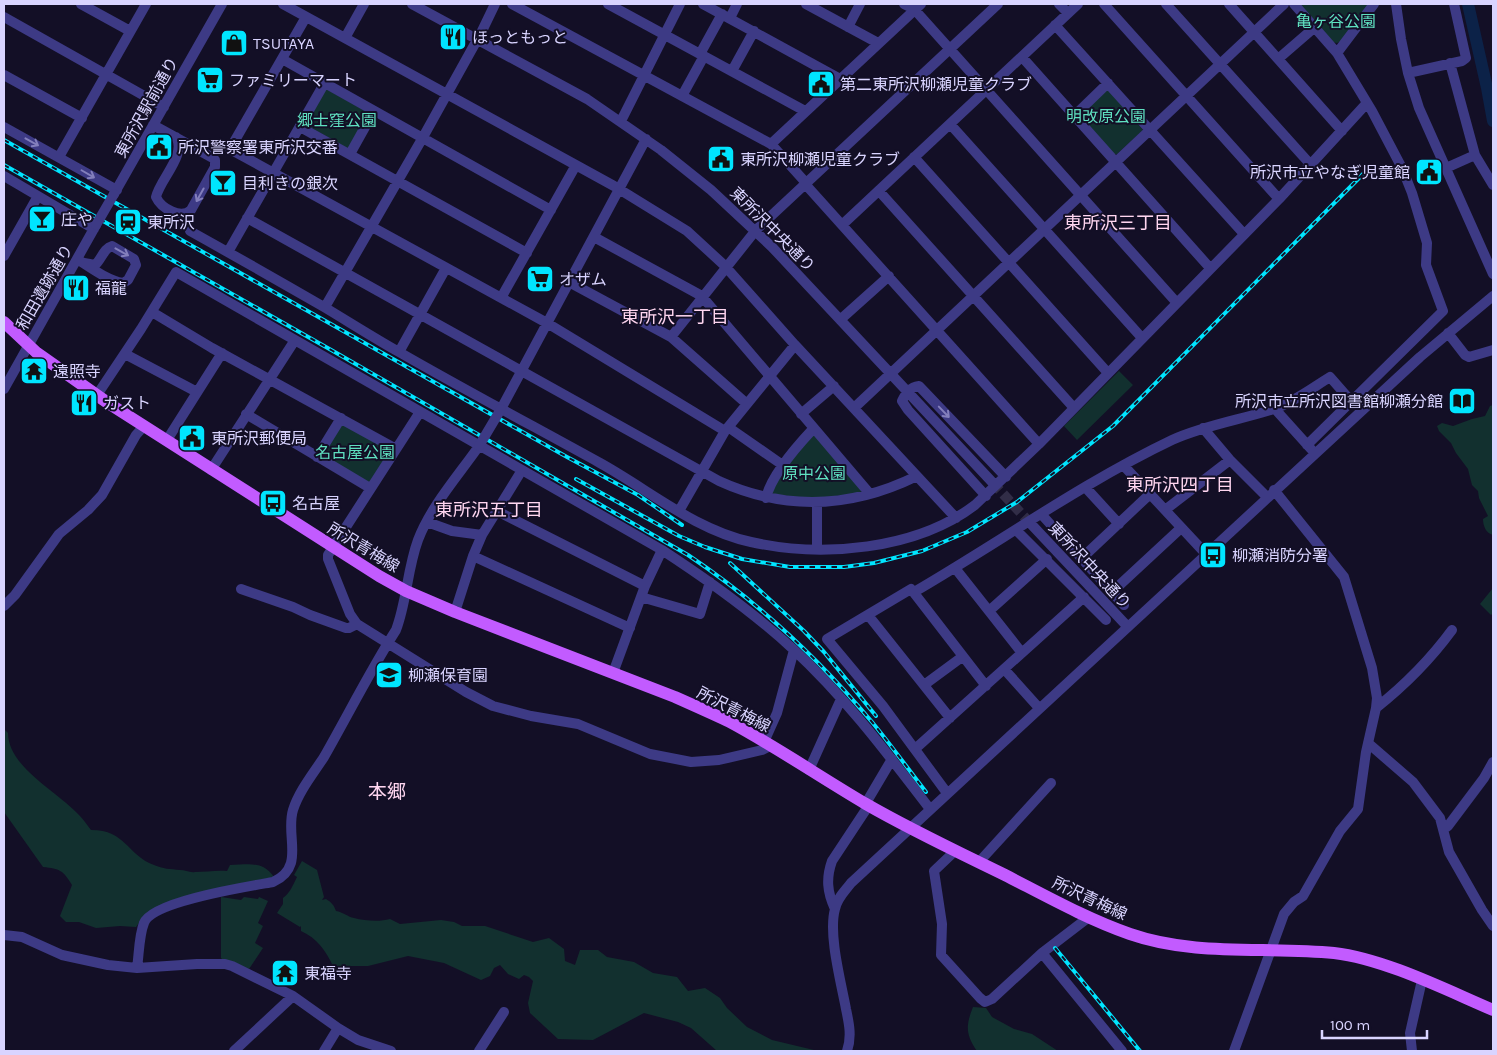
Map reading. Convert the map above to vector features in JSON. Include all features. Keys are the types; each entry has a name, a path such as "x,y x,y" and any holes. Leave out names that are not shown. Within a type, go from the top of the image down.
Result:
{"main road":[{"name":"所沢青梅線","path":"4,322 28,346 64,373 332,548 406,591 708,712 767,744 909,828 1089,916 1129,934 1171,945 1215,950 1328,953 1355,957 1422,980 1493,1010"}],"street":[{"path":"81,4 130,31"},
{"path":"60,158 146,4"},
{"name":"東所沢駅前通り","path":"95,227 222,4"},
{"path":"283,4 620,189 687,231 726,268 956,518"},
{"path":"345,38 364,4"},
{"name":"東所沢中央通り","path":"412,4 560,83 621,121 712,190 756,230 993,483"},
{"path":"325,307 422,139 495,4"},
{"path":"512,4 772,144 842,225 1039,444"},
{"path":"608,4 805,111"},
{"path":"621,121 680,4"},
{"path":"703,4 840,79"},
{"path":"682,96 702,55 726,16 737,4"},
{"path":"806,4 878,43"},
{"path":"848,27 860,4"},
{"path":"904,4 918,7 986,90 1177,303"},
{"path":"671,337 756,230 998,4"},
{"path":"1059,4 1068,13"},
{"path":"842,225 1078,4"},
{"path":"1104,4 1279,199"},
{"path":"1166,4 1311,165"},
{"path":"1229,4 1342,131"},
{"path":"854,408 1284,4"},
{"path":"1294,4 1336,52 1367,103 1402,168 1412,193 1427,243 1426,265 1443,311 1307,445"},
{"path":"1336,52 1374,4"},
{"path":"1396,4 1408,73 1419,108 1493,274"},
{"path":"1408,73 1462,61 1466,58 1454,4"},
{"path":"772,144 918,7"},
{"path":"4,17 164,106"},
{"path":"306,17 230,149 547,323 727,429 784,466"},
{"path":"1055,25 1244,234"},
{"path":"1278,59 1315,27"},
{"path":"732,71 754,31"},
{"path":"1022,57 1210,268"},
{"path":"282,59 551,210"},
{"path":"1450,63 1475,155 1493,185"},
{"path":"4,75 82,118"},
{"path":"1075,115 1108,83"},
{"path":"228,252 324,84"},
{"path":"190,231 325,307 399,352 627,478 710,528 750,542 772,546 817,549 894,542 935,529 956,518 986,496 1279,199 1367,103"},
{"path":"350,154 374,111"},
{"path":"950,124 1043,230 1142,338"},
{"path":"154,125 176,137 213,158 216,164 191,210 186,214 161,204 156,197 179,152 179,141 176,137"},
{"path":"4,127 116,192"},
{"path":"300,127 527,253"},
{"path":"137,968 144,922 152,914 201,895 273,882 285,875 290,866 292,812 399,622 410,566 418,540 427,522 479,446 501,409 646,139"},
{"path":"1446,168 1475,155"},
{"path":"914,157 1108,373"},
{"path":"501,298 576,165"},
{"path":"4,176 95,227"},
{"path":"879,191 1074,408"},
{"path":"4,256 7,243 38,196"},
{"path":"247,218 419,315 702,471 742,491 766,498 795,502 817,502 870,494 885,490 917,476"},
{"name":"和田遺跡通り","path":"4,389 28,346 81,261 95,227"},
{"path":"594,238 703,298 870,494"},
{"path":"112,246 134,258 136,265 128,280 122,283 81,261 94,265 107,249 112,246"},
{"path":"399,352 446,268"},
{"path":"97,395 176,272 662,550 710,582 772,630 794,650 841,699 892,759 930,809"},
{"path":"841,319 889,276"},
{"path":"569,282 671,337 747,404"},
{"path":"847,1051 849,1046 849,1028 836,953 833,921 834,909 851,883 1315,453 1448,333 1493,296"},
{"path":"152,312 396,449"},
{"path":"1448,333 1468,357 1493,350"},
{"path":"211,470 295,340"},
{"path":"679,511 727,429 795,345"},
{"path":"166,440 222,353"},
{"path":"125,354 197,392"},
{"path":"914,592 1086,488 1173,440 1203,428 1275,409 1330,377 1351,401"},
{"path":"801,414 834,386"},
{"path":"986,496 908,410 902,401 907,392 915,386 919,386 1006,477"},
{"path":"1275,409 1315,453"},
{"path":"420,412 332,548 328,559 350,614 357,624 466,692 493,706 531,716 578,724 650,754 691,762 718,760 762,750 767,744 777,713 794,650"},
{"path":"246,414 370,488"},
{"path":"317,457 341,418"},
{"path":"4,606 59,534 88,510 102,495 136,435 144,426"},
{"path":"1203,428 1230,460 1271,494 1344,576 1374,673 1376,708 1368,743 1358,809 1340,830 1303,896 1294,902 1284,914 1234,1051"},
{"path":"766,498 772,484 784,466 813,429"},
{"path":"1165,510 1230,460"},
{"path":"1124,466 1206,554"},
{"path":"455,612 473,556 482,535 522,470"},
{"path":"1086,488 1119,524"},
{"path":"1082,558 1150,494"},
{"path":"817,502 817,549"},
{"path":"497,512 645,586"},
{"path":"1042,514 1124,605"},
{"path":"427,522 452,531 482,535"},
{"name":"東所沢中央通り","path":"1031,524 1128,626"},
{"path":"1112,592 1181,528"},
{"path":"1016,530 1106,620"},
{"path":"613,673 645,586 662,550"},
{"path":"473,556 630,628"},
{"path":"989,611 1047,559"},
{"path":"955,568 1022,653"},
{"path":"641,597 700,614 710,582"},
{"path":"240,589 346,628 357,624"},
{"path":"947,793 877,699 828,639 911,589 986,686"},
{"path":"915,749 1084,598"},
{"path":"868,615 950,718"},
{"path":"1376,708 1424,666 1452,630"},
{"path":"924,685 962,657"},
{"path":"1004,669 1039,708"},
{"path":"809,770 841,699"},
{"path":"1368,743 1413,782 1440,818 1449,852 1493,926"},
{"path":"834,909 828,892 829,871 832,861 892,759"},
{"path":"1444,829 1484,778 1493,762"},
{"path":"979,862 1050,783"},
{"path":"955,851 934,871 942,924 941,955 985,1002 992,999 1042,953 1089,916"},
{"path":"4,935 22,937 62,955 108,965 137,968 188,964 225,964 240,969 293,996 358,1040 391,1051"},
{"path":"1042,953 1122,1051"},
{"path":"1412,1051 1410,1033 1422,980"},
{"path":"234,1051 293,996"},
{"path":"479,1051 504,1012"},
{"path":"324,1051 338,1028"}],"green space":[{"name":"亀ヶ谷公園","path":"1298,4 1370,4 1343,40 1337,43 1332,42"},
{"name":"明改原公園","path":"1107,88 1143,130 1117,154 1114,154 1079,114"},
{"name":"郷士窪公園","path":"326,89 369,113 350,150 305,124"},
{"path":"1119,371 1133,385 1077,440 1064,426"},
{"path":"1493,405 1493,535 1488,533 1484,527 1483,519 1488,516 1479,498 1478,491 1472,485 1468,469 1437,426 1442,423 1453,426 1485,416 1490,406"},
{"name":"名古屋公園","path":"340,422 391,451 370,484 321,457"},
{"name":"原中公園","path":"816,434 862,489 861,493 810,499 773,494 771,491 786,467 812,435"},
{"path":"1493,588 1493,613 1491,615 1480,604"},
{"path":"4,729 8,733 10,745 16,757 25,768 70,806 91,830 103,831 119,838 145,861 164,868 193,872 227,871 230,865 249,864 265,868 274,877 232,886 142,919 136,927 96,928 79,922 66,922 60,916 72,885 60,871 43,867 4,812"},
{"path":"302,861 317,870 324,897 322,900 326,899 336,911 352,917 372,921 390,919 400,924 441,920 454,922 462,926 485,926 533,942 549,938 564,949 565,961 575,965 580,950 598,950 607,957 634,962 653,973 677,977 688,991 705,988 720,998 727,1008 747,1027 772,1040 818,1051 717,1051 691,1028 678,1022 644,1013 593,1040 558,1039 530,1013 528,1003 533,981 524,975 519,979 508,974 500,965 494,968 490,976 481,980 444,963 408,956 368,966 333,966 327,955 312,937 301,931 301,926 277,913 283,904 283,898 297,877 294,875"},
{"path":"221,897 241,900 244,897 258,899 259,897 268,901 258,923 263,926 255,943 263,948 249,969 221,958"},
{"path":"973,1007 986,1008 992,1017 1014,1029 1032,1034 1058,1051 977,1051 970,1039 968,1029"}],"waterway":[{"path":"1468,4 1493,121"}],"tunnel":[{"path":"993,483 1031,524"}],"railway":[{"path":"4,140 567,457 638,495 682,525"},
{"path":"4,165 688,555 763,611 809,654 872,722 926,792"},
{"path":"576,479 679,536 742,559 790,567 844,567 874,563 922,551 967,532 1017,502 1113,426 1370,167"},
{"path":"730,563 804,631 824,652 876,716"},
{"path":"1055,948 1140,1051"}],"place":[{"name":"ほっともっと","path":"453,37"},
{"name":"TSUTAYA","path":"234,43"},
{"name":"ファミリーマート","path":"210,80"},
{"name":"第二東所沢柳瀬児童クラブ","path":"821,84"},
{"name":"所沢警察署東所沢交番","path":"159,147"},
{"name":"東所沢柳瀬児童クラブ","path":"721,159"},
{"name":"所沢市立やなぎ児童館","path":"1429,172"},
{"name":"目利きの銀次","path":"223,183"},
{"name":"庄や","path":"42,219"},
{"name":"東所沢","path":"128,222"},
{"name":"オザム","path":"540,279"},
{"name":"福龍","path":"76,288"},
{"name":"遠照寺","path":"34,371"},
{"name":"所沢市立所沢図書館柳瀬分館","path":"1462,401"},
{"name":"ガスト","path":"84,403"},
{"name":"東所沢郵便局","path":"192,438"},
{"name":"名古屋","path":"273,503"},
{"name":"柳瀬消防分署","path":"1213,555"},
{"name":"柳瀬保育園","path":"389,675"},
{"name":"東福寺","path":"285,973"}],"district":[{"name":"東所沢三丁目","path":"1118,223"},
{"name":"東所沢一丁目","path":"675,317"},
{"name":"東所沢四丁目","path":"1180,485"},
{"name":"東所沢五丁目","path":"489,510"},
{"name":"本郷","path":"387,791"}]}
